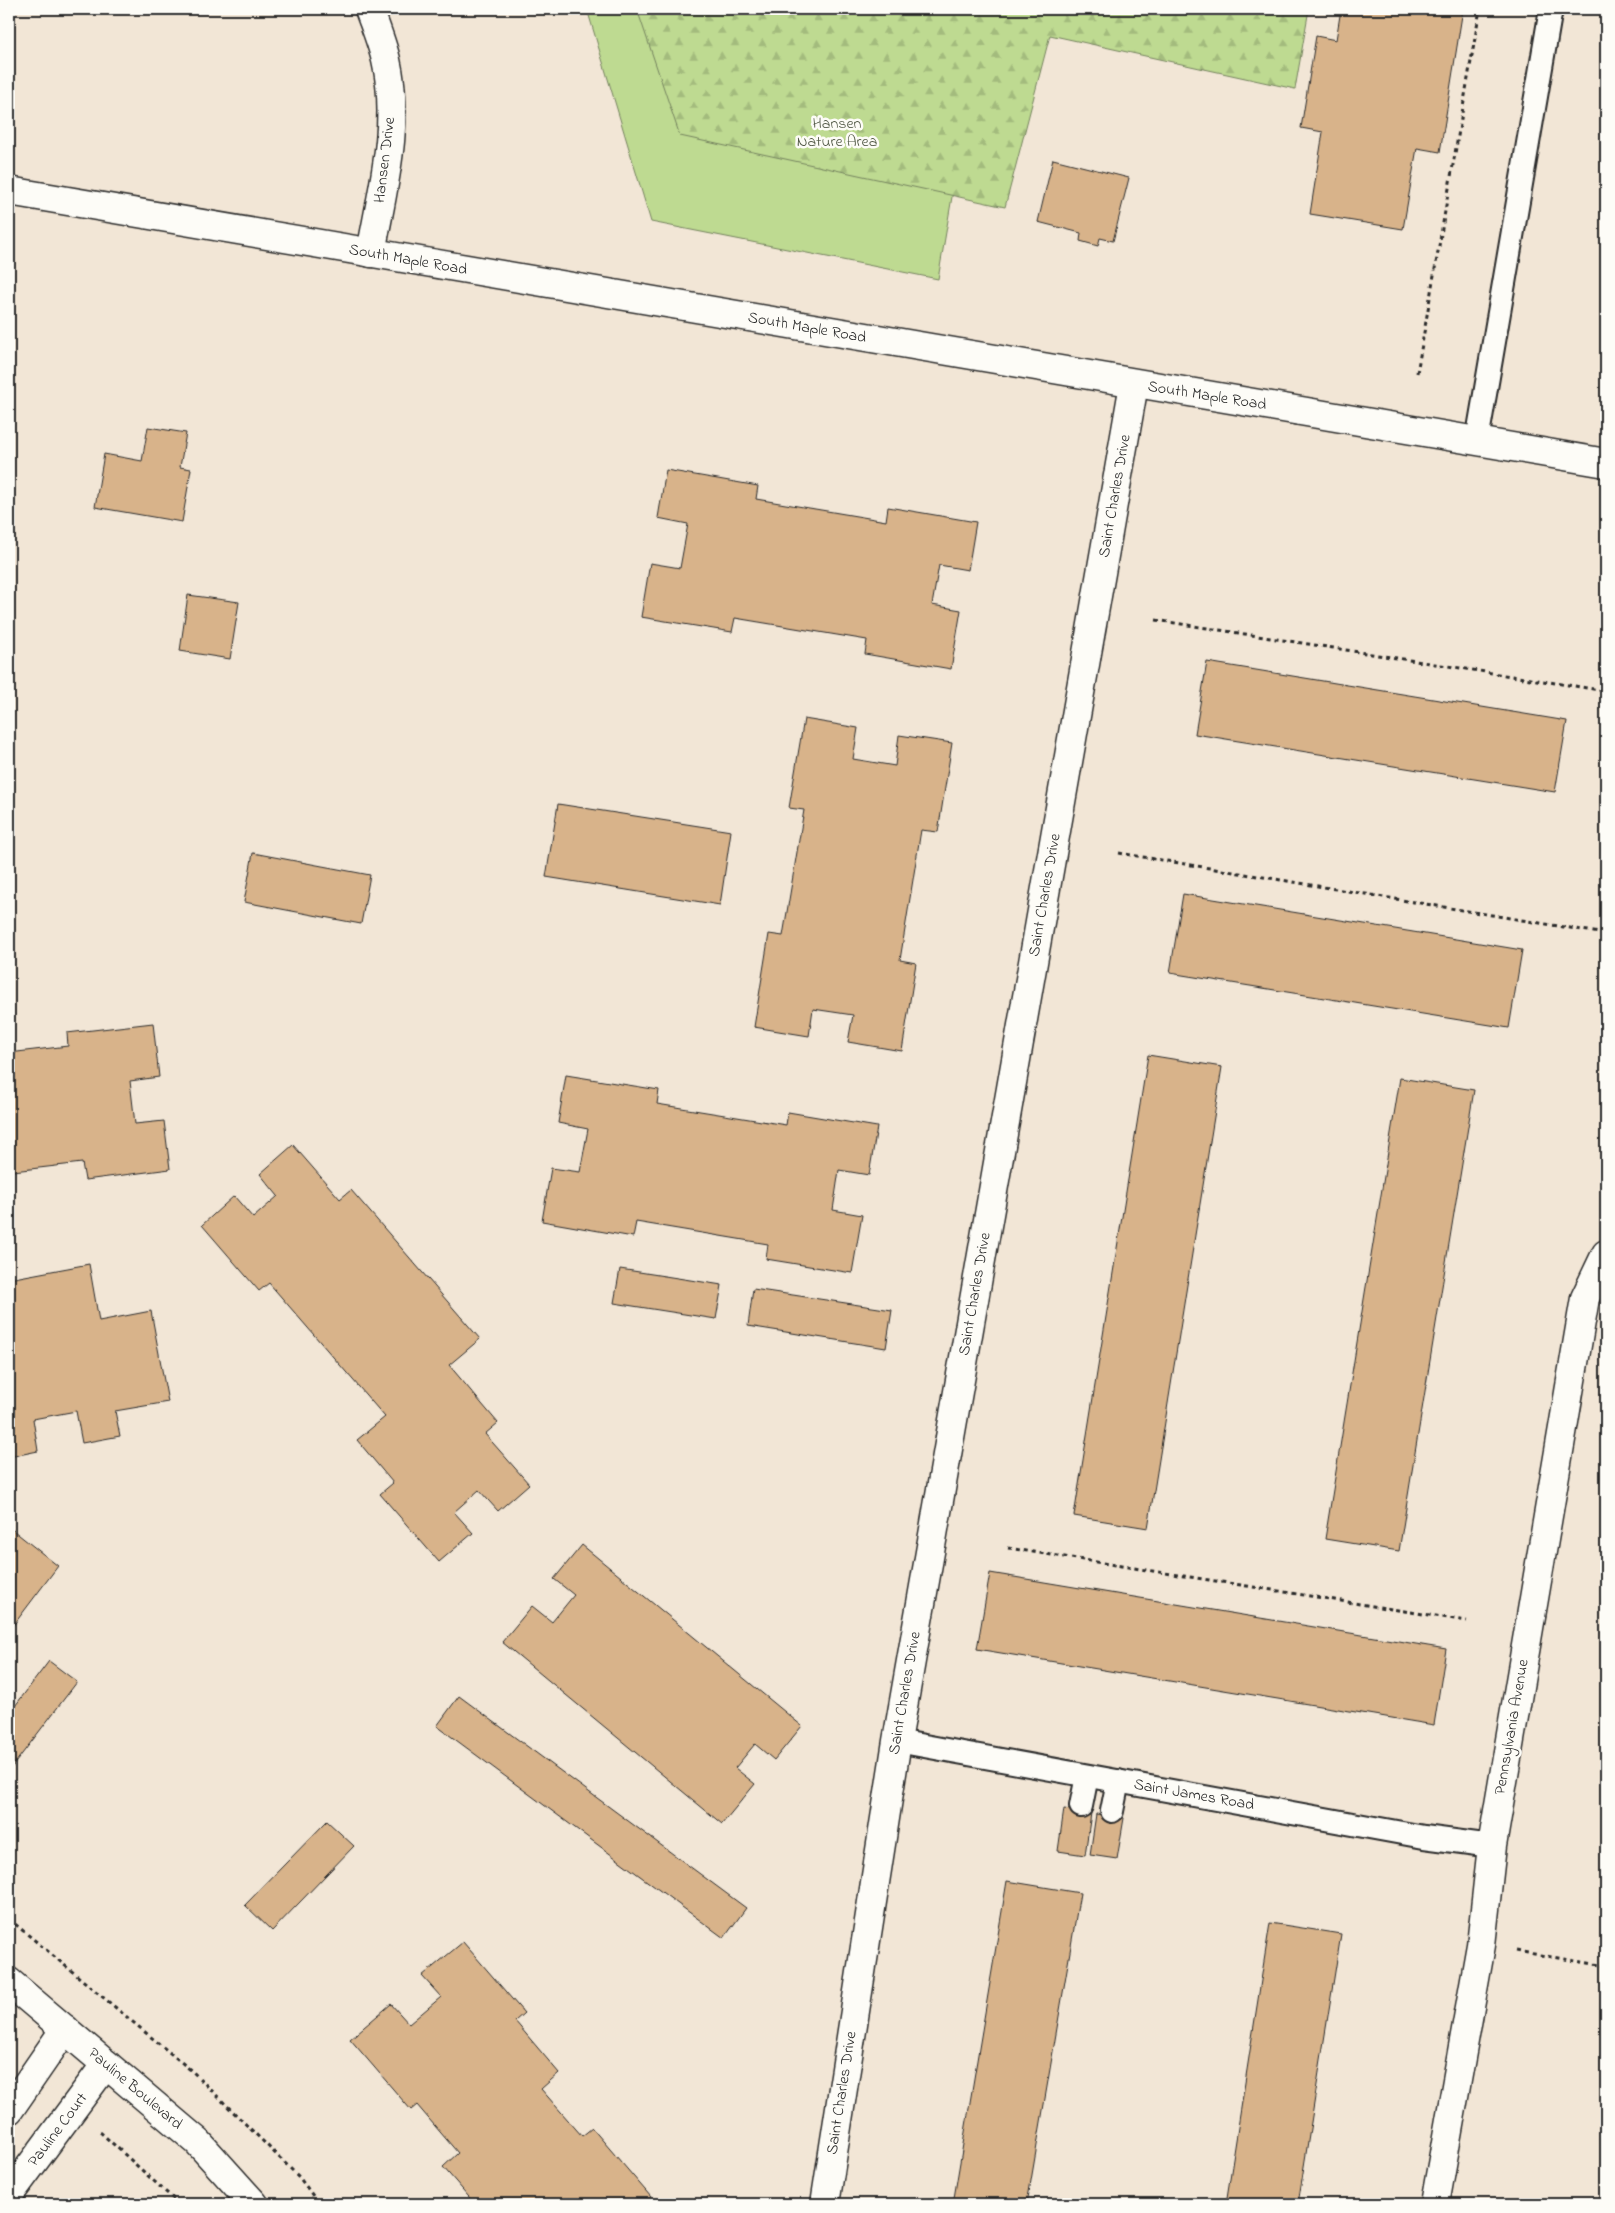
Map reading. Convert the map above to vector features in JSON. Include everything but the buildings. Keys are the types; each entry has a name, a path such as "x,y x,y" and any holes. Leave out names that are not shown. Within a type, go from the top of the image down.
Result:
{"street":[{"name":"Hansen Drive","path":"370,9 386,61 391,106 391,142 371,253"},
{"name":"South Maple Road","path":"9,192 1606,463"},
{"name":"Saint Charles Drive","path":"825,2204 897,1741 1134,384"},
{"name":"Pennsylvania Avenue","path":"1435,2204 1482,1945 1492,1846 1585,1298 1606,1254"},
{"name":"Pauline Boulevard","path":"9,1982 198,2142 254,2204"},
{"path":"9,2110 65,2029"},
{"name":"Pauline Court","path":"9,2195 106,2064"}],"lane":[{"path":"1477,442 1551,9"},
{"name":"Saint James Road","path":"897,1741 1424,1837 1492,1846"},
{"path":"1081,1806 1087,1776"},
{"path":"1112,1810 1118,1781"}],"path":[{"path":"1417,373 1480,9"},
{"path":"1156,620 1606,691"},
{"path":"1119,853 1606,934"},
{"path":"1008,1548 1467,1622"},
{"path":"9,1919 193,2072 300,2177 319,2204"},
{"path":"1536,1954 1606,1966"}],"green space":[{"name":"Hansen Nature Area","path":"587,9 984,9 938,279 651,222"},
{"path":"637,9 1309,9 1295,89 1050,35 1005,207 680,136"}]}
